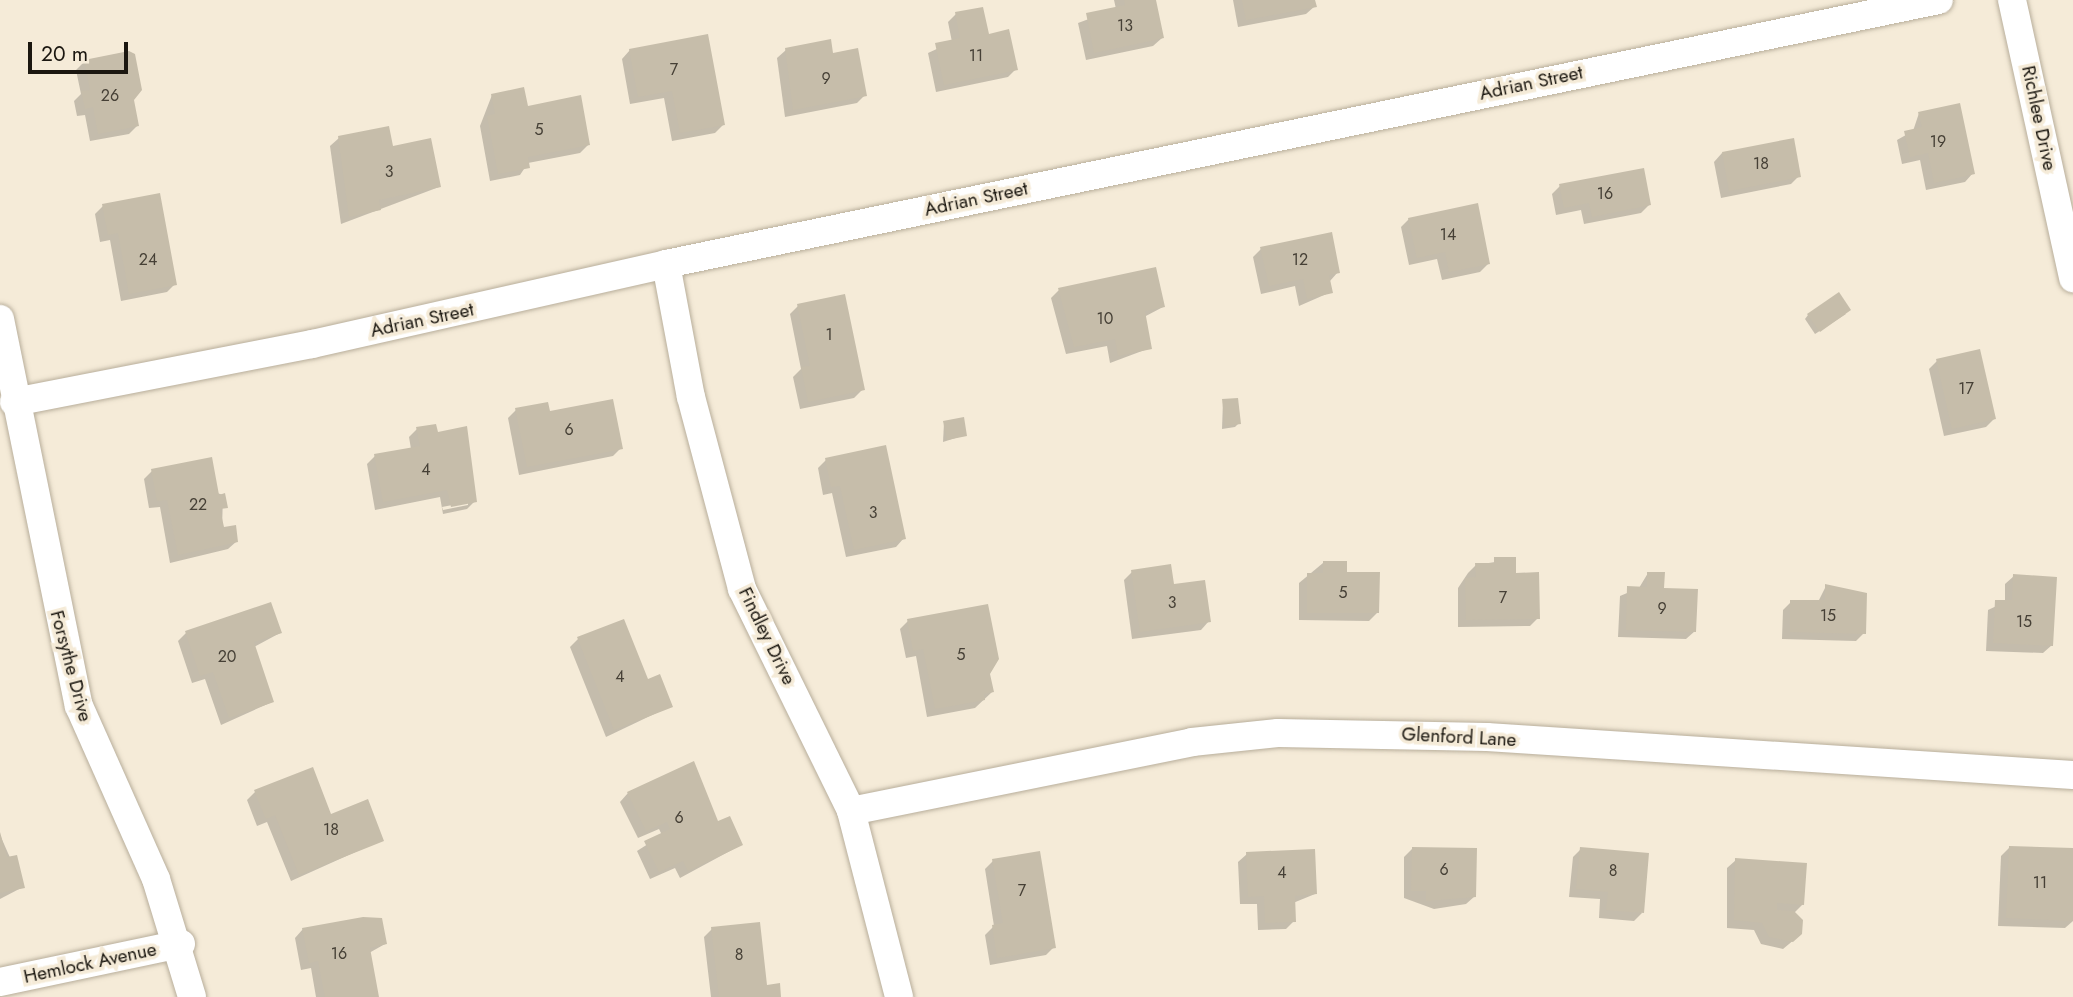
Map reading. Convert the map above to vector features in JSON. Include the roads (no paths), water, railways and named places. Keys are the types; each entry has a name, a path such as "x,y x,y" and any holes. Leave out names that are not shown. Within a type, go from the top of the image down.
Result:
{"street":[{"name":"Adrian Street","path":"14,401 313,344 666,264 1939,0"},
{"name":"Richlee Drive","path":"2012,0 2073,278"},
{"name":"Findley Drive","path":"666,264 691,397 742,589 851,811 899,997"},
{"name":"Forsythe Drive","path":"0,319 14,401 79,706 181,944 192,997"},
{"name":"Glenford Lane","path":"851,811 1179,744 1278,733 1487,737 2073,775"},
{"name":"Hemlock Avenue","path":"0,982 181,944"}]}
